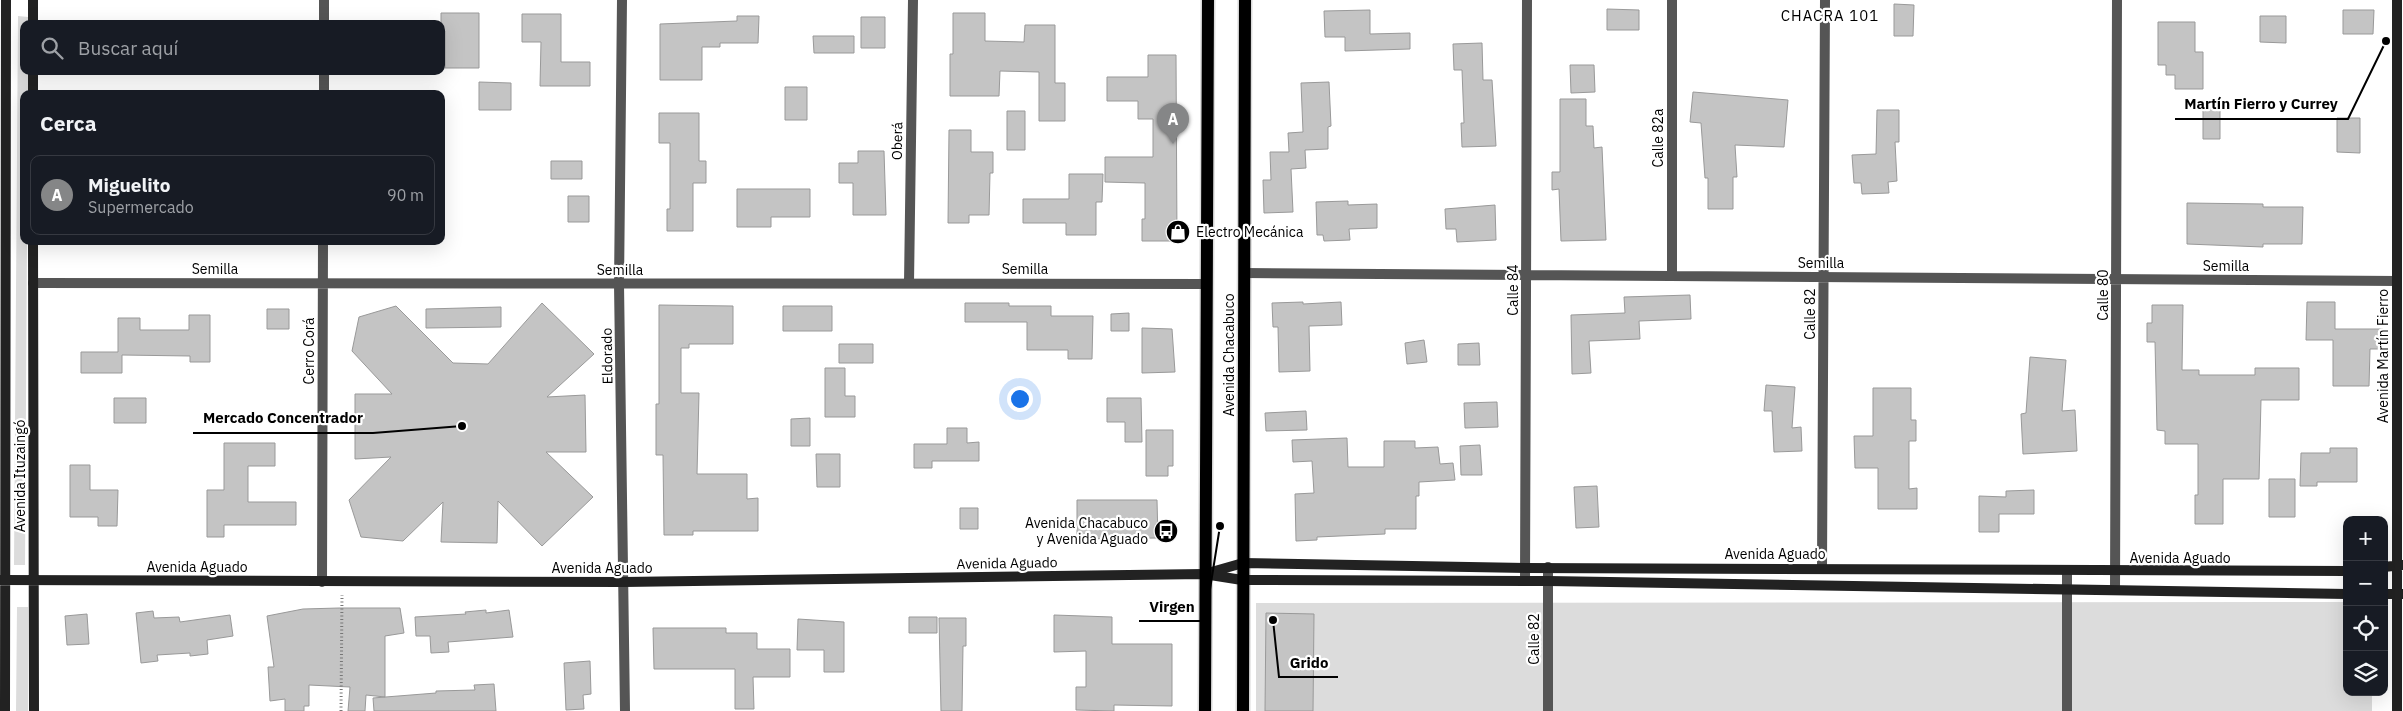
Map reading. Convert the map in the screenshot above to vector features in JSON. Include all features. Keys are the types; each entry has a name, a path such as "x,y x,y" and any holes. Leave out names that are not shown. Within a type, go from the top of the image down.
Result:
{"main road":[{"name":"Avenida Ituzaingó","path":"5,711 2,580 6,0"},
{"path":"33,0 33,20"},
{"name":"Avenida Chacabuco","path":"1205,711 1204,574 1208,0"},
{"name":"Avenida Chacabuco","path":"1243,711 1245,0"},
{"name":"Avenida Martín Fierro","path":"2397,0 2400,566 2397,711"},
{"path":"33,75 33,90"},
{"name":"Avenida Ituzaingó","path":"33,245 34,711"},
{"name":"Avenida Aguado","path":"1204,574 1243,563 1526,568 1822,567 2115,571 2343,571"},
{"name":"Avenida Aguado","path":"2,580 624,582 1204,574 1242,580 1548,581 2343,594"}],"street":[{"path":"324,0 324,20"},
{"name":"Eldorado","path":"622,0 619,284 625,711"},
{"name":"Oberá","path":"910,283 913,0"},
{"name":"Calle 84","path":"1525,581 1527,0"},
{"name":"Calle 82a","path":"1672,0 1672,276"},
{"name":"Calle 82","path":"1822,567 1825,0"},
{"name":"Calle 80","path":"2115,590 2117,0"},
{"path":"324,75 324,90"},
{"name":"Cerro Corá","path":"322,582 323,245"},
{"name":"Semilla","path":"1244,273 2397,281"},
{"name":"Semilla","path":"33,283 1207,284"},
{"name":"Calle 82","path":"1548,567 1548,711"},
{"path":"2066,570 2067,711"}],"path":[{"path":"342,582 342,711"}],"shaded area":[{"path":"18,16 28,17 28,20 20,20 20,75 28,75 28,90 20,90 20,245 27,245 25,565 14,565"},
{"path":"2343,602 2343,696 2372,696 2372,711 1256,711 1256,603"},
{"path":"17,607 28,607 28,711 16,711"}],"building":[{"path":"1894,4 1914,5 1913,36 1894,36"},
{"path":"1607,9 1639,10 1639,30 1607,30"},
{"path":"1370,10 1370,34 1410,33 1410,49 1345,51 1345,37 1325,37 1324,11"},
{"path":"2343,10 2374,10 2373,34 2343,34"},
{"path":"441,13 479,13 479,68 445,68 445,20 441,20"},
{"path":"953,13 985,13 985,41 1024,42 1025,25 1055,25 1055,83 1065,83 1065,121 1039,121 1039,72 1000,71 999,96 950,96 950,54 953,54"},
{"path":"522,14 561,14 561,62 590,62 590,86 540,86 541,42 522,42"},
{"path":"737,16 759,16 758,43 720,43 720,47 702,47 702,80 660,80 660,24 737,21"},
{"path":"2260,16 2286,16 2286,43 2260,42"},
{"path":"861,17 885,17 885,48 861,48"},
{"path":"2158,22 2195,22 2195,52 2203,52 2203,89 2175,89 2175,75 2166,75 2166,65 2158,65"},
{"path":"813,36 854,36 854,53 814,53"},
{"path":"1482,43 1483,80 1492,80 1496,146 1462,147 1461,123 1464,123 1462,70 1454,70 1453,44"},
{"path":"1148,55 1176,55 1177,241 1142,241 1142,219 1145,219 1145,183 1105,182 1105,157 1153,157 1153,119 1138,119 1138,101 1107,101 1107,77 1148,77"},
{"path":"1570,65 1594,65 1595,92 1571,93"},
{"path":"479,82 511,83 511,110 479,110"},
{"path":"1329,82 1331,126 1328,127 1328,149 1305,150 1306,168 1291,169 1293,212 1264,213 1263,180 1271,180 1270,152 1289,152 1288,133 1303,132 1301,83"},
{"path":"785,87 807,87 807,120 785,120"},
{"path":"1693,92 1788,100 1784,147 1735,145 1737,177 1733,177 1733,209 1708,209 1708,178 1705,178 1701,123 1690,122"},
{"path":"1560,99 1586,99 1586,126 1593,126 1594,148 1602,147 1606,240 1561,241 1559,189 1552,190 1552,172 1560,172"},
{"path":"2203,101 2220,101 2220,139 2203,139"},
{"path":"1877,110 1899,110 1899,142 1895,142 1897,181 1888,182 1889,193 1862,194 1861,183 1854,183 1852,155 1876,154"},
{"path":"1007,111 1025,111 1025,150 1007,150"},
{"path":"659,113 699,113 699,161 706,161 706,183 693,183 693,231 667,231 667,209 670,209 670,143 659,143"},
{"path":"2337,118 2360,118 2360,153 2337,152"},
{"path":"949,130 971,130 971,152 993,152 993,173 990,173 989,215 969,215 969,223 948,223"},
{"path":"858,151 884,151 886,215 853,215 853,183 839,183 839,163 858,163"},
{"path":"551,161 582,161 582,179 551,179"},
{"path":"1069,174 1103,174 1102,202 1096,202 1096,235 1066,235 1066,223 1023,223 1023,199 1069,199"},
{"path":"737,189 810,189 810,217 771,217 771,227 737,227"},
{"path":"568,196 589,196 589,222 568,222"},
{"path":"1348,201 1348,205 1377,204 1377,228 1349,229 1350,240 1324,241 1323,235 1317,235 1316,202"},
{"path":"2187,203 2263,204 2263,207 2303,207 2302,244 2263,244 2263,247 2187,244"},
{"path":"1495,205 1496,240 1457,242 1456,229 1446,229 1445,209"},
{"path":"1690,295 1691,319 1639,321 1640,339 1589,341 1591,373 1572,374 1571,315 1625,313 1624,297"},
{"path":"1303,302 1303,304 1341,302 1342,325 1309,326 1310,371 1279,372 1278,327 1273,327 1272,303"},
{"path":"2307,302 2335,302 2335,329 2383,329 2383,349 2370,349 2369,386 2333,386 2333,340 2306,340"},
{"path":"542,303 594,354 547,397 585,395 586,452 546,452 593,497 542,546 498,501 497,543 441,542 443,502 403,541 361,537 349,500 391,457 355,459 355,394 392,394 352,351 359,317 396,306 453,363 488,364"},
{"path":"965,303 1009,303 1009,306 1051,306 1051,316 1093,316 1092,359 1068,359 1068,350 1027,350 1027,322 965,322"},
{"path":"659,305 733,306 733,344 689,344 689,348 681,348 681,393 699,393 697,474 747,474 747,499 758,498 758,531 693,531 693,535 664,535 663,455 656,455 656,404 659,404"},
{"path":"2152,305 2183,305 2182,370 2199,370 2199,375 2255,375 2255,368 2299,368 2299,400 2261,400 2259,479 2223,479 2223,524 2195,524 2195,495 2198,495 2198,444 2165,444 2165,431 2157,430 2155,342 2147,342 2147,323 2152,323"},
{"path":"783,306 832,306 832,331 783,331"},
{"path":"501,307 501,327 426,328 426,309"},
{"path":"267,309 289,309 289,329 267,329"},
{"path":"1129,313 1129,331 1111,331 1111,314"},
{"path":"189,315 210,315 210,362 190,362 190,356 122,355 122,373 81,373 81,352 118,352 118,318 140,318 140,330 189,330"},
{"path":"1142,328 1172,329 1175,372 1142,373"},
{"path":"1424,340 1427,362 1407,364 1405,343"},
{"path":"1479,343 1480,365 1458,365 1458,344"},
{"path":"839,344 873,344 873,363 839,363"},
{"path":"2030,357 2066,360 2062,411 2075,410 2077,451 2023,454 2021,414 2026,413"},
{"path":"825,368 845,368 845,396 855,396 855,417 825,417"},
{"path":"1766,385 1795,387 1792,428 1801,427 1802,451 1774,452 1772,411 1764,411"},
{"path":"1873,388 1911,388 1911,420 1916,420 1916,441 1909,441 1909,489 1917,488 1917,509 1878,509 1878,468 1855,468 1854,436 1873,436"},
{"path":"114,398 146,398 146,423 114,423"},
{"path":"1107,398 1141,398 1142,442 1125,442 1125,422 1107,422"},
{"path":"1497,402 1498,427 1465,428 1464,403"},
{"path":"1306,411 1307,430 1266,431 1265,413"},
{"path":"810,418 810,446 791,446 791,419"},
{"path":"947,428 967,428 967,443 979,442 979,461 932,461 932,468 914,468 914,444 947,444"},
{"path":"1146,430 1173,430 1173,466 1168,466 1168,476 1146,476"},
{"path":"1347,438 1348,467 1384,467 1384,441 1415,441 1415,448 1438,447 1440,464 1453,463 1455,480 1419,482 1419,496 1416,496 1416,529 1385,529 1385,534 1317,537 1317,540 1296,541 1295,494 1314,493 1312,461 1293,462 1292,440"},
{"path":"224,443 275,443 275,466 248,466 248,502 296,502 296,525 224,525 224,537 207,537 207,490 224,490"},
{"path":"1480,445 1482,475 1461,475 1460,446"},
{"path":"2330,448 2357,448 2357,482 2317,482 2317,486 2300,486 2301,453 2330,453"},
{"path":"816,454 840,454 840,487 817,487"},
{"path":"70,465 90,465 90,490 118,490 117,526 98,526 98,517 70,517"},
{"path":"2269,479 2295,479 2295,517 2269,517"},
{"path":"1597,486 1599,527 1576,528 1574,487"},
{"path":"2034,490 2034,514 1999,514 1999,532 1979,532 1979,496 2006,497 2006,491"},
{"path":"1077,500 1157,500 1158,538 1077,539"},
{"path":"960,508 978,508 978,529 960,529"},
{"path":"400,608 404,633 385,636 385,697 366,695 365,711 348,711 350,687 309,685 309,706 304,706 304,711 285,711 285,699 270,701 268,667 274,667 267,616 303,609"},
{"path":"486,610 486,613 509,610 513,637 448,642 449,652 431,653 430,636 416,636 415,617 466,614 465,612"},
{"path":"153,611 154,618 179,617 180,622 230,615 233,636 207,640 208,654 190,656 190,653 157,655 158,661 141,663 136,613"},
{"path":"1266,613 1314,614 1313,711 1265,711"},
{"path":"87,614 89,644 67,645 65,616"},
{"path":"1054,615 1112,617 1112,644 1172,644 1172,706 1114,705 1114,711 1076,710 1076,687 1086,687 1086,651 1054,652"},
{"path":"909,617 937,617 937,633 909,633"},
{"path":"939,618 966,618 966,646 963,646 962,711 941,711"},
{"path":"798,619 844,622 844,672 824,672 824,650 797,650"},
{"path":"653,628 726,628 726,633 757,633 757,649 790,649 790,677 753,677 754,709 735,709 735,669 654,669"},
{"path":"590,661 591,694 583,695 584,709 566,710 564,663"},
{"path":"494,684 496,711 374,711 373,698 436,693 436,691 475,690 474,685"}],"place":[{"name":"Martín Fierro y Currey","path":"2386,41"},
{"name":"Miguelito","path":"1173,144"},
{"name":"Electro Mecánica","path":"1178,232"},
{"name":"Mercado Concentrador","path":"462,426"},
{"name":"Virgen","path":"1220,526"},
{"name":"Avenida Chacabuco y Avenida Aguado","path":"1166,531"},
{"name":"Grido","path":"1273,620"}],"district":[{"name":"CHACRA 101","path":"1830,16"}]}
